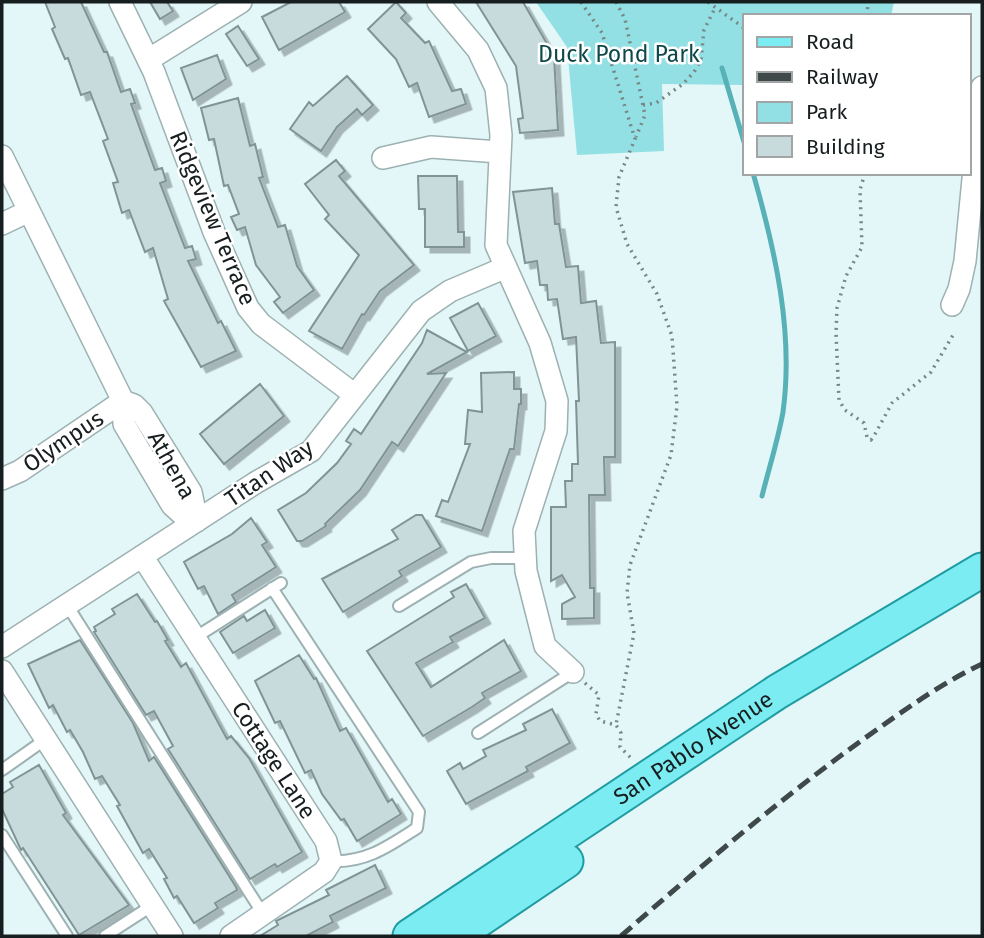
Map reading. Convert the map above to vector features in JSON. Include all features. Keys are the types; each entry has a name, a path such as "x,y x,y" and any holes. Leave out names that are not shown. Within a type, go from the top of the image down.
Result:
{"main road":[{"name":"San Pablo Avenue","path":"410,936 777,692 982,570"},
{"name":"San Pablo Avenue","path":"456,936 777,717 957,606 982,594"}],"street":[{"name":"Ridgeview Terrace","path":"120,2 148,60 214,232 247,308 261,324 355,396"},
{"path":"148,60 241,2"},
{"path":"438,2 487,65 500,115 494,230 504,268 540,343 557,401 556,431 529,513 524,558 545,646 573,672"},
{"path":"952,304 964,271 982,87"},
{"path":"383,158 431,147 499,152"},
{"name":"Athena","path":"2,156 27,212 123,401 142,412 191,492 197,521"},
{"path":"2,223 27,212"},
{"name":"Titan Way","path":"2,647 311,451 421,312 450,291 504,268"},
{"name":"Olympus","path":"2,479 20,471 123,401"},
{"name":"Cottage Lane","path":"142,556 326,841 331,862"},
{"path":"2,671 172,936"},
{"path":"231,936 324,872 331,862"}],"lane":[{"path":"399,606 471,562 491,558 524,558"},
{"path":"195,637 277,585 419,812 417,828 377,854 350,862 331,862"},
{"path":"67,605 263,914"},
{"path":"478,733 573,672"},
{"path":"2,770 46,739"},
{"path":"2,835 67,936"},
{"path":"105,936 153,905"}],"path":[{"path":"581,2 602,33 635,139"},
{"path":"616,2 625,19 645,115 620,177 616,207 627,244 657,293 672,336 677,406 671,455 630,565 627,593 634,632 617,725 624,755 637,762 649,778"},
{"path":"708,2 743,27"},
{"path":"643,105 656,103 683,84 694,72 701,60 704,30 715,8"},
{"path":"864,175 860,191 862,247 846,276 837,308 836,333 839,400 845,410 864,423 867,437 871,440 874,436 892,403 931,372 953,335"},
{"path":"573,672 599,695 596,714 600,721 617,725"}],"green space":[{"name":"Duck Pond Park","path":"536,2 894,2 891,14 743,14 743,85 662,84 664,151 577,155 567,47"}],"building":[{"path":"45,2 81,2 104,52 107,52 121,92 130,89 135,103 131,104 155,170 162,168 166,181 160,183 185,248 192,246 196,259 188,261 218,323 221,321 236,351 201,367 164,301 168,299 153,248 145,252 129,210 122,213 113,183 118,182 103,141 108,139 90,92 81,95 68,58 65,59 52,29 55,27"},
{"path":"150,2 167,2 173,11 160,19"},
{"path":"291,2 339,2 345,12 279,50 262,17"},
{"path":"396,2 406,13 401,18 425,43 429,41 452,91 461,89 466,104 429,117 417,83 409,87 396,59 368,29"},
{"path":"476,2 523,2 554,56 558,130 520,133 518,119 523,118 516,66"},
{"path":"238,26 259,59 247,66 226,34"},
{"path":"217,55 226,79 193,100 181,68"},
{"path":"347,76 373,105 362,115 357,109 337,127 321,151 290,129 309,102 313,106"},
{"path":"238,98 250,146 255,144 263,177 259,178 278,227 285,225 297,266 314,290 283,313 274,302 280,297 256,265 245,227 237,230 231,217 239,214 228,185 224,186 214,139 209,140 201,108"},
{"path":"336,160 345,171 339,176 414,265 380,291 364,315 362,314 342,349 309,331 359,255 325,219 329,215 305,184"},
{"path":"418,176 457,176 458,232 464,232 464,247 425,247 425,209 419,209"},
{"path":"552,188 555,224 559,224 566,267 578,266 581,303 596,301 601,343 615,342 615,457 604,457 605,495 589,495 590,588 594,588 594,618 562,619 562,604 575,597 562,575 551,581 551,507 566,507 565,481 572,481 572,464 578,464 576,337 563,339 557,299 548,300 547,285 540,285 537,261 525,263 513,192"},
{"path":"478,303 496,336 468,351 450,318"},
{"path":"427,330 467,352 427,374 446,373 398,446 392,442 360,490 325,524 326,526 302,541 297,541 278,510 306,493 337,463 351,444 346,441 354,429 361,434 422,343"},
{"path":"514,372 514,389 521,389 521,404 514,449 510,449 482,531 436,516 442,500 448,502 470,444 465,444 468,410 482,412 481,373"},
{"path":"260,384 284,416 224,464 200,434"},
{"path":"416,515 422,515 441,547 399,571 402,576 343,612 322,579 398,539 392,530"},
{"path":"251,518 267,542 262,545 276,567 232,595 236,602 218,614 204,586 198,589 184,562 232,534"},
{"path":"466,584 485,618 450,637 453,642 416,663 431,687 504,640 521,671 482,693 485,698 423,736 367,651 454,597 451,592"},
{"path":"137,594 155,622 157,621 168,640 165,641 181,667 186,663 227,739 231,736 249,758 302,852 277,867 275,864 250,879 168,749 173,746 154,711 146,715 94,632 94,627 115,614 112,609"},
{"path":"265,610 275,628 233,653 220,632 244,616 247,621"},
{"path":"80,640 133,723 149,761 154,757 236,887 237,890 215,903 218,908 194,923 177,896 174,898 164,879 167,878 149,849 143,853 117,806 120,805 102,776 95,779 70,730 67,732 53,705 49,708 28,664"},
{"path":"299,655 314,679 316,678 340,731 346,728 388,802 392,799 401,814 357,841 344,819 341,820 322,794 311,770 305,773 280,721 275,723 255,681"},
{"path":"552,709 570,743 526,767 528,771 466,804 447,771 460,763 463,769 486,756 483,750 526,730 523,724"},
{"path":"39,765 66,813 63,815 129,905 79,935 23,848 21,850 2,809 2,794 13,787 10,782"},
{"path":"375,865 386,888 330,916 333,922 306,936 260,936 278,925 276,921 329,895 326,890"}],"waterway":[{"path":"722,68 743,139"},
{"path":"754,175 775,261 786,352 783,412 762,496"}],"railway":[{"path":"621,936 741,834 833,761 922,698 982,664"}]}
